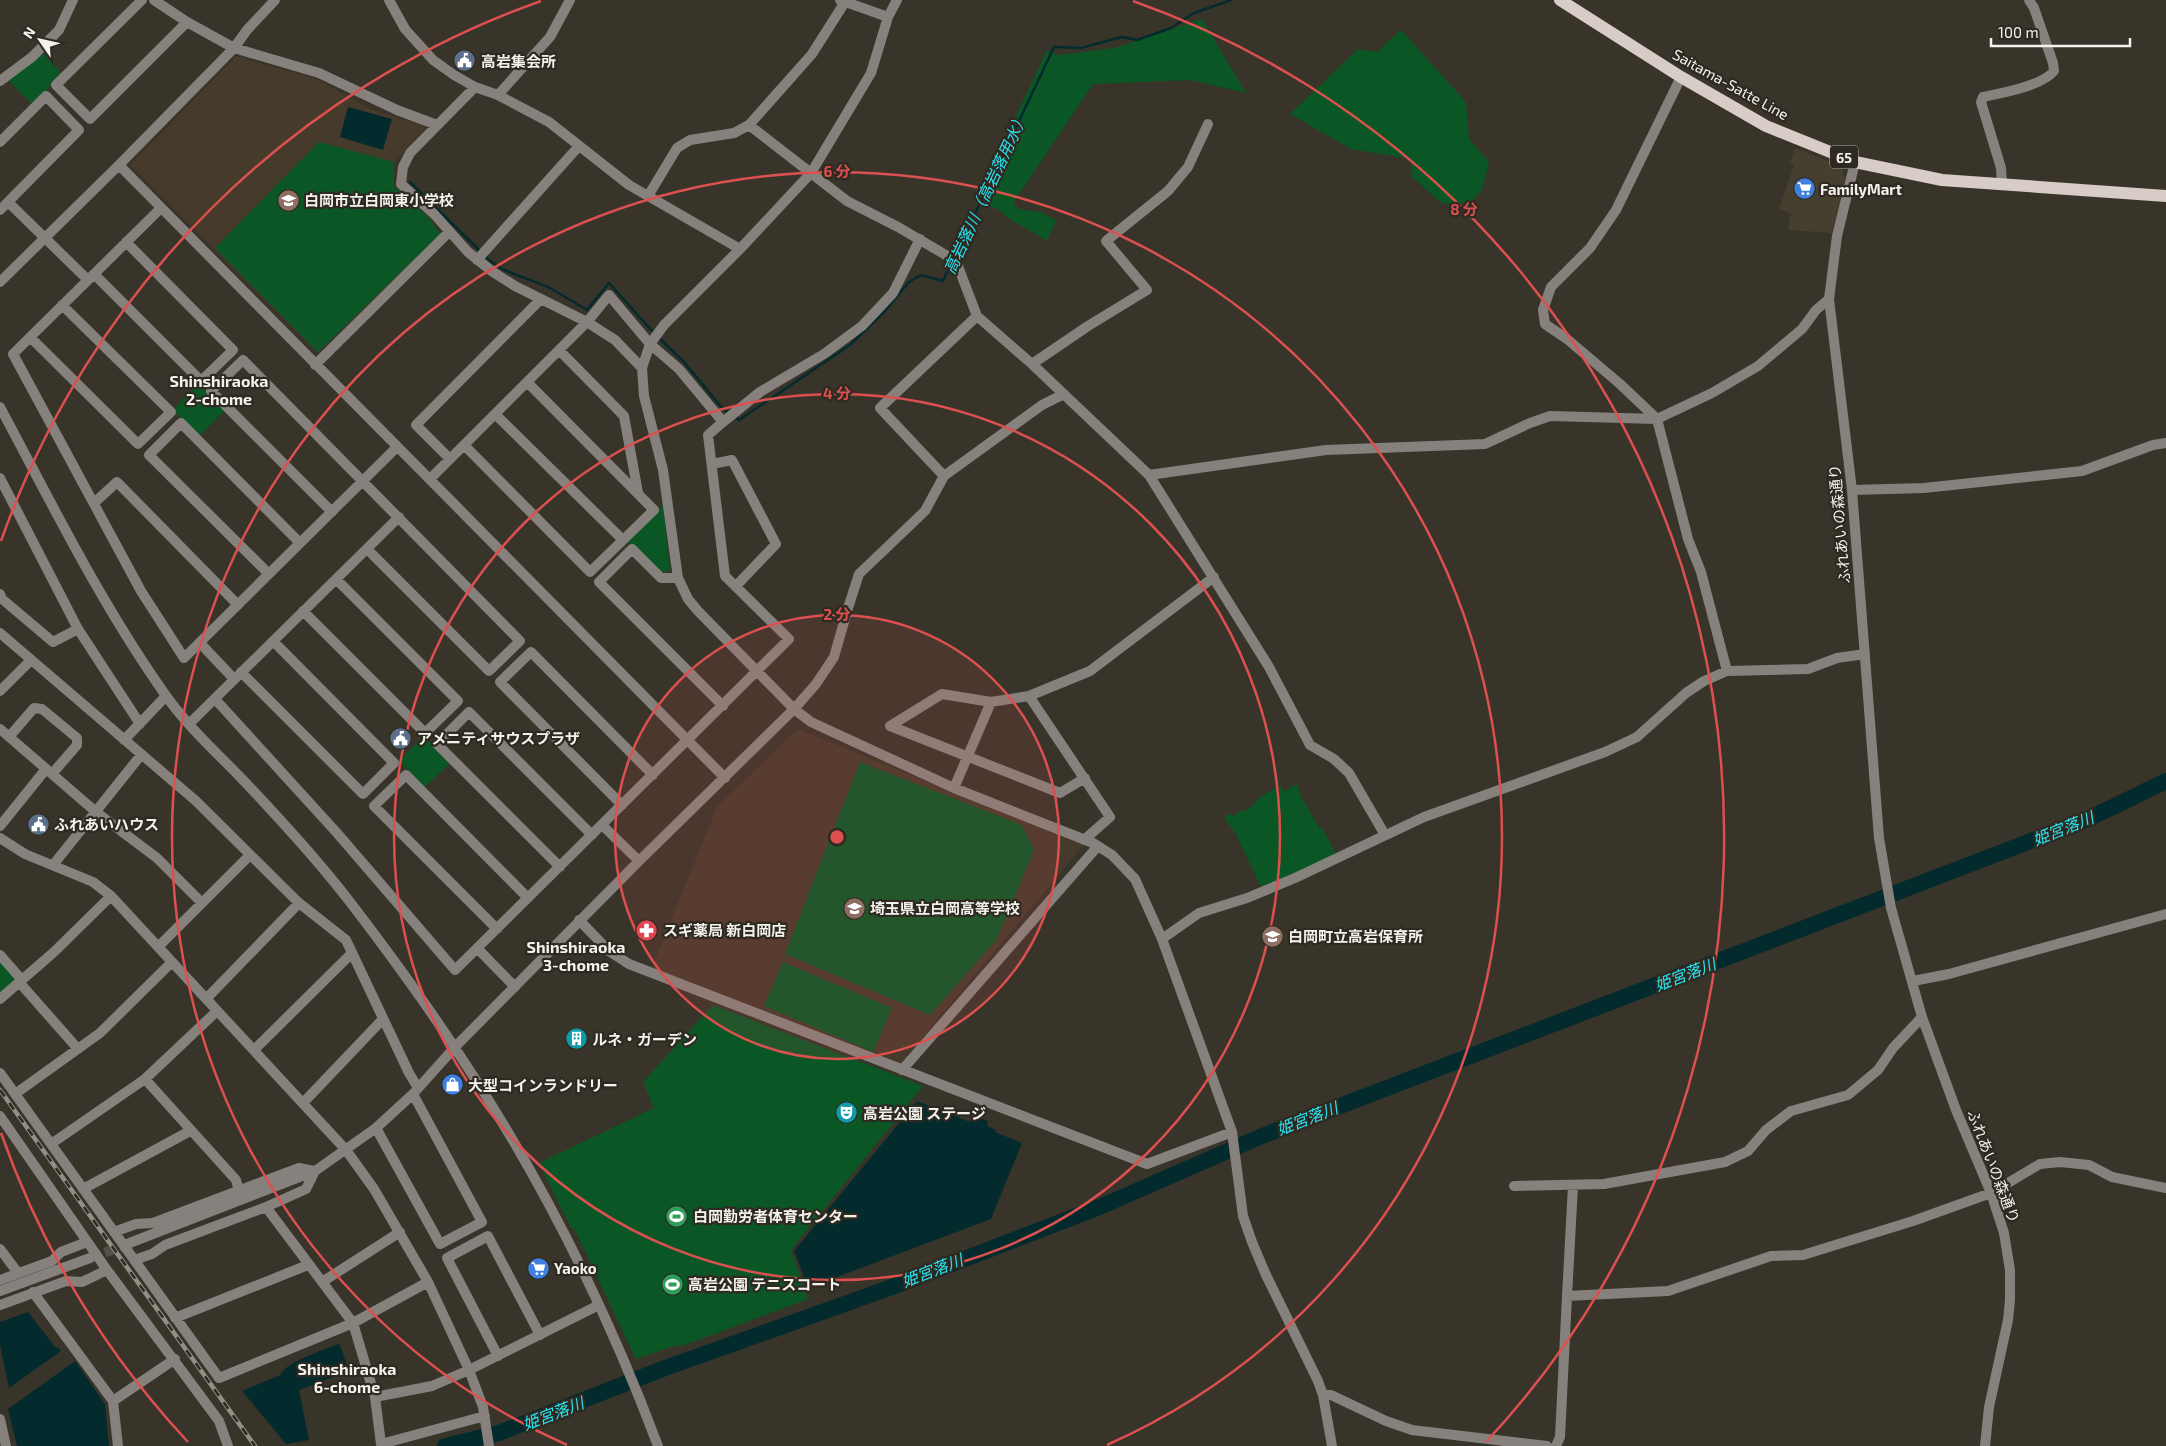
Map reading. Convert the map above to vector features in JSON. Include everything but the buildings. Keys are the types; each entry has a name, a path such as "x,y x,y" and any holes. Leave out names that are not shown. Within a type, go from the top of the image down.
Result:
{"main road":[{"name":"Saitama-Satte Line","path":"1560,0 1681,77 1766,126 1855,162 1942,180 2166,196"}],"street":[{"path":"0,81 32,57 59,30 73,0"},
{"path":"142,0 56,85 90,119 187,22"},
{"path":"154,0 187,22 234,48 320,73 397,110 437,125"},
{"path":"0,282 234,48 247,30 275,0"},
{"path":"389,0 405,29 432,60 475,87 498,95 549,122 629,185 740,249"},
{"path":"498,95 550,37 570,0"},
{"path":"897,0 888,17 871,72 811,172 740,249 664,325 650,344 642,368 644,396 663,470 678,578 688,599 757,672 794,709 811,722 954,788 1098,846 1112,855 1136,879 1162,939 1232,1132 1243,1216 1252,1242 1323,1395 1332,1446"},
{"path":"2002,184 2001,168 1980,102 1983,97 2016,89 2049,76 2054,71 2034,8 2029,0"},
{"path":"648,196 677,148 690,140 734,133 750,125 812,54 843,1 888,17"},
{"path":"1681,77 1616,210 1590,248 1552,286 1543,310 1545,324 1567,339 1612,377 1657,419 1688,539 1701,572 1727,672"},
{"path":"475,87 410,153 403,166 401,184 434,214 449,232 478,260 515,286 587,322 615,340 642,368"},
{"path":"0,142 46,96 79,130 0,210"},
{"path":"1032,364 1088,326 1147,290 1106,241 1168,191 1188,166 1208,124"},
{"path":"750,125 847,201 920,239 956,261 977,316 1032,364 1149,475 1269,668 1310,745 1334,759 1350,773 1385,835"},
{"path":"478,260 579,146"},
{"name":"ふれあいの森通り","path":"1855,162 1837,236 1829,299 1852,490 1879,838 1890,904 1922,1017 1956,1110 1991,1192 2004,1233 2010,1270 2010,1300 2008,1320 1989,1406 1985,1446"},
{"path":"118,166 689,739 725,778"},
{"path":"8,202 201,381 233,350 126,242"},
{"path":"160,208 13,354 141,592 184,658 397,447"},
{"path":"315,364 449,232"},
{"path":"215,699 337,833 455,970 789,639 725,576 708,435 760,392 824,354 862,326 893,293 920,239"},
{"path":"430,479 587,322 609,295 650,344 679,369 723,422"},
{"path":"450,459 416,425 541,299"},
{"path":"1149,475 1326,450 1485,444 1530,422 1550,416 1657,419 1712,393 1758,366 1802,329 1816,310 1829,299"},
{"path":"30,337 138,444 171,412 62,305"},
{"path":"944,476 880,408 977,316"},
{"path":"559,350 624,416 638,493"},
{"path":"332,512 211,392 244,360 520,641 489,671 367,549"},
{"path":"464,445 590,572 654,510 527,382"},
{"path":"127,1244 314,1171 376,1128 416,1091 455,1047 638,860 725,778 794,709 816,684 834,657 859,574 925,511 944,476 1042,404 1064,394"},
{"path":"0,407 84,566 121,630 166,696 189,724 287,826 343,893 455,1047 546,1198 628,1368 658,1446"},
{"path":"496,414 623,540"},
{"path":"269,574 149,455 181,423 300,543"},
{"path":"1852,490 1924,488 2082,470 2153,445 2166,443"},
{"path":"712,464 732,460 776,544 736,586"},
{"path":"0,478 78,629 140,724"},
{"path":"94,503 116,482 238,605"},
{"path":"189,724 399,517"},
{"path":"678,578 661,578 632,549 600,582 723,706"},
{"path":"1085,778 1060,793 890,726 942,694 991,702 1029,696 1090,671 1214,577"},
{"path":"304,611 425,733 458,701 336,579"},
{"path":"0,594 2,599 53,642 78,629"},
{"path":"0,633 196,801 299,903 346,940 416,1091 482,1222 440,1244 376,1128"},
{"path":"200,643 238,676 363,794 394,763 273,641"},
{"path":"622,805 500,682 531,652 653,775"},
{"path":"1162,939 1200,913 1247,898 1424,817 1578,762 1629,741 1637,737 1686,692 1704,681 1727,672 1808,669 1837,658 1865,654"},
{"path":"0,690 31,660"},
{"path":"124,740 166,696"},
{"path":"1029,696 1110,818 1084,840"},
{"path":"954,788 991,702"},
{"path":"0,826 49,771 77,745 77,738 42,709 34,708 10,737"},
{"path":"560,867 437,744 469,712 592,835"},
{"path":"0,729 96,812 157,858 202,903"},
{"path":"53,866 141,755"},
{"path":"497,929 374,806 406,775 528,898"},
{"path":"602,825 638,860"},
{"path":"0,838 25,854 93,882 111,896 346,1150 374,1189 428,1282 470,1370 483,1408 489,1446"},
{"path":"902,1070 1098,846"},
{"path":"158,947 250,855"},
{"path":"0,999 111,896"},
{"path":"206,999 299,903"},
{"path":"1913,981 1948,974 2166,914"},
{"path":"579,920 609,951 628,964 1147,1164 1232,1132"},
{"path":"477,948 515,987"},
{"path":"254,1050 352,953"},
{"path":"0,955 78,1049"},
{"path":"14,1094 100,1034 172,962"},
{"path":"51,1144 145,1078 217,1011"},
{"path":"1514,1186 1573,1186 1641,1179 1701,1168 1733,1158 1748,1151 1766,1130 1792,1111 1848,1095 1878,1070 1893,1048 1922,1017"},
{"path":"303,1103 383,1019"},
{"path":"0,1073 220,1378 353,1323 428,1282"},
{"path":"145,1078 190,1131 236,1180 239,1191"},
{"path":"0,1116 107,1270 175,1359 219,1421 228,1446"},
{"path":"83,1189 190,1131"},
{"path":"1567,1296 1668,1291 1770,1256 1802,1255 1913,1220 1991,1192 2040,1164 2060,1162 2089,1165 2112,1177 2166,1188"},
{"path":"114,1232 136,1224 153,1223 299,1168 314,1171"},
{"path":"134,1260 152,1254 165,1245 266,1207 306,1189 314,1171"},
{"path":"1556,1446 1560,1436 1573,1186"},
{"path":"266,1207 353,1323 375,1397 382,1444 485,1416"},
{"path":"322,1282 400,1232"},
{"path":"498,1356 447,1258 488,1236 540,1335"},
{"path":"0,1280 52,1261 61,1252 87,1242"},
{"path":"0,1249 18,1274"},
{"path":"0,1291 90,1258"},
{"path":"175,1318 308,1265"},
{"path":"0,1305 66,1281 82,1282 107,1270"},
{"path":"33,1292 113,1401 118,1446"},
{"path":"375,1397 432,1386 470,1370 599,1305"},
{"path":"113,1401 175,1359"},
{"path":"1323,1395 1331,1395 1386,1421 1412,1430 1547,1446"},
{"path":"0,1420 6,1446"}],"shaded area":[{"name":"白岡市立白岡東小学校","path":"236,56 319,80 370,109 423,125 424,130 394,162 394,184 428,216 441,234 318,353 130,165"},
{"path":"1795,148 1840,166 1845,178 1832,233 1788,230 1791,214 1779,209 1794,165 1790,163"},
{"name":"埼玉県立白岡高等学校","path":"800,730 1081,844 1081,848 901,1063 896,1064 652,968 717,807 796,731"}],"green space":[{"path":"1202,19 1246,93 1190,80 1093,84 1013,203 1019,209 1044,213 1056,221 1047,241 1005,216 1001,211 986,204 980,192 1047,50 1058,55 1115,48"},
{"path":"1401,30 1466,102 1469,139 1489,162 1482,190 1470,203 1443,204 1412,177 1411,159 1351,149 1290,114 1358,49 1377,52"},
{"path":"42,52 62,74 32,104 9,81"},
{"path":"319,142 394,162 393,185 428,217 440,234 318,352 215,248"},
{"path":"199,383 226,409 200,436 173,410"},
{"path":"663,505 670,571 660,573 627,541"},
{"path":"424,736 451,762 425,787 399,761"},
{"path":"860,762 1022,825 1034,850 997,939 930,1015 785,954"},
{"path":"1297,784 1301,797 1337,855 1261,887 1236,834 1224,818 1230,813 1232,817 1243,810 1245,811 1257,802 1256,800 1280,785 1284,791"},
{"path":"0,960 17,979 0,993"},
{"path":"783,962 892,1008 873,1052 764,1006"},
{"path":"713,1005 923,1086 791,1250 808,1299 685,1345 671,1347 636,1359 575,1230 571,1228 539,1163 654,1108 643,1082"}],"water":[{"path":"348,107 392,119 383,150 340,137"},
{"path":"917,1101 970,1122 973,1116 988,1121 987,1126 996,1130 995,1132 1022,1143 991,1219 808,1288 794,1251"},
{"path":"28,1312 56,1348 58,1347 61,1351 9,1388 0,1345 0,1322"},
{"path":"338,1344 349,1371 299,1390 309,1440 286,1444 242,1391 280,1375 297,1361"},
{"path":"75,1361 105,1404 109,1446 17,1446 8,1409"}],"waterway":[{"name":"高岩落川（高岩落用水）","path":"955,256 1054,47 1081,48 1122,37 1137,40 1171,28 1194,13 1231,0"},
{"name":"高岩落川（高岩落用水）","path":"410,182 480,251"},
{"name":"高岩落川（高岩落用水）","path":"484,255 499,267 550,288 587,310 609,283 654,333"},
{"name":"高岩落川（高岩落用水）","path":"734,416 739,420 850,345 884,312 909,282 921,275 943,281 952,261"},
{"name":"高岩落川（高岩落用水）","path":"658,337 684,362 722,408 729,413"},
{"name":"姫宮落川","path":"445,1446 499,1433 665,1368 892,1287 1102,1206 1262,1136 2088,819 2166,781"}],"tunnel":[{"path":"91,1258 127,1244"}],"railway":[{"path":"0,1090 255,1446"}],"place":[{"name":"高岩集会所","path":"465,61"},
{"name":"FamilyMart","path":"1804,189"},
{"name":"白岡市立白岡東小学校","path":"288,200"},
{"name":"アメニティサウスプラザ","path":"401,738"},
{"name":"ふれあいハウス","path":"38,824"},
{"name":"埼玉県立白岡高等学校","path":"854,908"},
{"name":"スギ薬局 新白岡店","path":"647,930"},
{"name":"白岡町立高岩保育所","path":"1272,936"},
{"name":"ルネ・ガーデン","path":"576,1039"},
{"name":"大型コインランドリー","path":"452,1085"},
{"name":"高岩公園 ステージ","path":"847,1113"},
{"name":"白岡勤労者体育センター","path":"677,1216"},
{"name":"Yaoko","path":"538,1268"},
{"name":"高岩公園 テニスコート","path":"672,1284"}],"district":[{"name":"Shinshiraoka 2-chome","path":"219,389"},
{"name":"Shinshiraoka 3-chome","path":"576,955"},
{"name":"Shinshiraoka 6-chome","path":"347,1377"}]}
